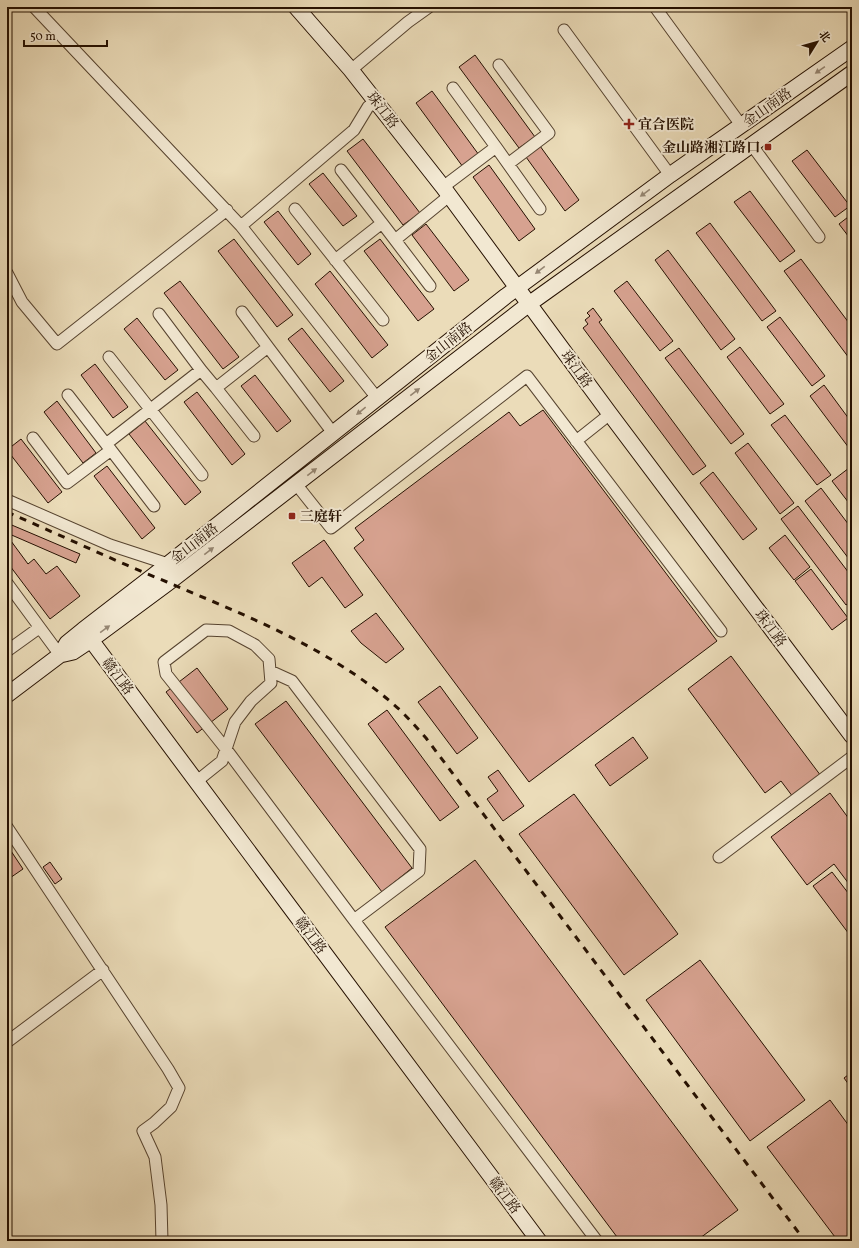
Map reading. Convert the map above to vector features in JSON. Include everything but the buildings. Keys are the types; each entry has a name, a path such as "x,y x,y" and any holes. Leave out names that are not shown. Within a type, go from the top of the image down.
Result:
{"main road":[{"name":"珠江路","path":"296,7 351,70 446,192 610,414 852,736"},
{"name":"金山南路","path":"7,695 60,655 73,652 87,635 168,564 517,288 670,175 852,48"},
{"name":"金山南路","path":"87,635 168,583 529,304 682,193 852,73"},
{"path":"670,175 682,193"},
{"name":"赣江路","path":"87,635 539,1241"}],"street":[{"path":"34,7 227,210 377,398"},
{"path":"351,70 408,22 429,7"},
{"path":"655,7 742,125"},
{"path":"564,30 670,175"},
{"path":"499,65 548,133 508,164"},
{"path":"453,88 540,209"},
{"path":"241,226 354,130 368,107 376,101"},
{"path":"751,144 819,238"},
{"path":"395,240 496,147"},
{"path":"341,170 430,286"},
{"path":"295,209 383,320"},
{"path":"7,273 22,302 57,344 227,210"},
{"path":"335,260 382,223"},
{"path":"242,312 333,433"},
{"path":"159,314 201,370 254,436"},
{"path":"216,388 268,347"},
{"path":"109,357 202,475"},
{"path":"33,438 67,482 150,410 201,370"},
{"path":"296,484 331,528 527,376 721,631"},
{"path":"68,395 154,506"},
{"path":"576,440 610,414"},
{"path":"7,500 110,545 168,564"},
{"path":"7,583 60,655"},
{"path":"7,651 39,628"},
{"path":"197,781 222,761 226,750 235,722 251,701 271,683 269,659 255,646 229,631 206,630 164,662 166,674 226,750 597,1241"},
{"path":"270,671 292,681 420,849 419,871 354,920"},
{"path":"719,857 852,757"},
{"path":"7,827 103,970 179,1088 171,1107 143,1131 155,1157 161,1205 162,1241"},
{"path":"7,1042 103,970"}],"railway":[{"path":"7,512 229,608 290,637 348,670 375,689 401,711 426,738 805,1241"}],"place":[{"name":"宜合医院","path":"629,124"},
{"name":"金山路湘江路口","path":"768,147"},
{"name":"三庭轩","path":"292,516"}]}
